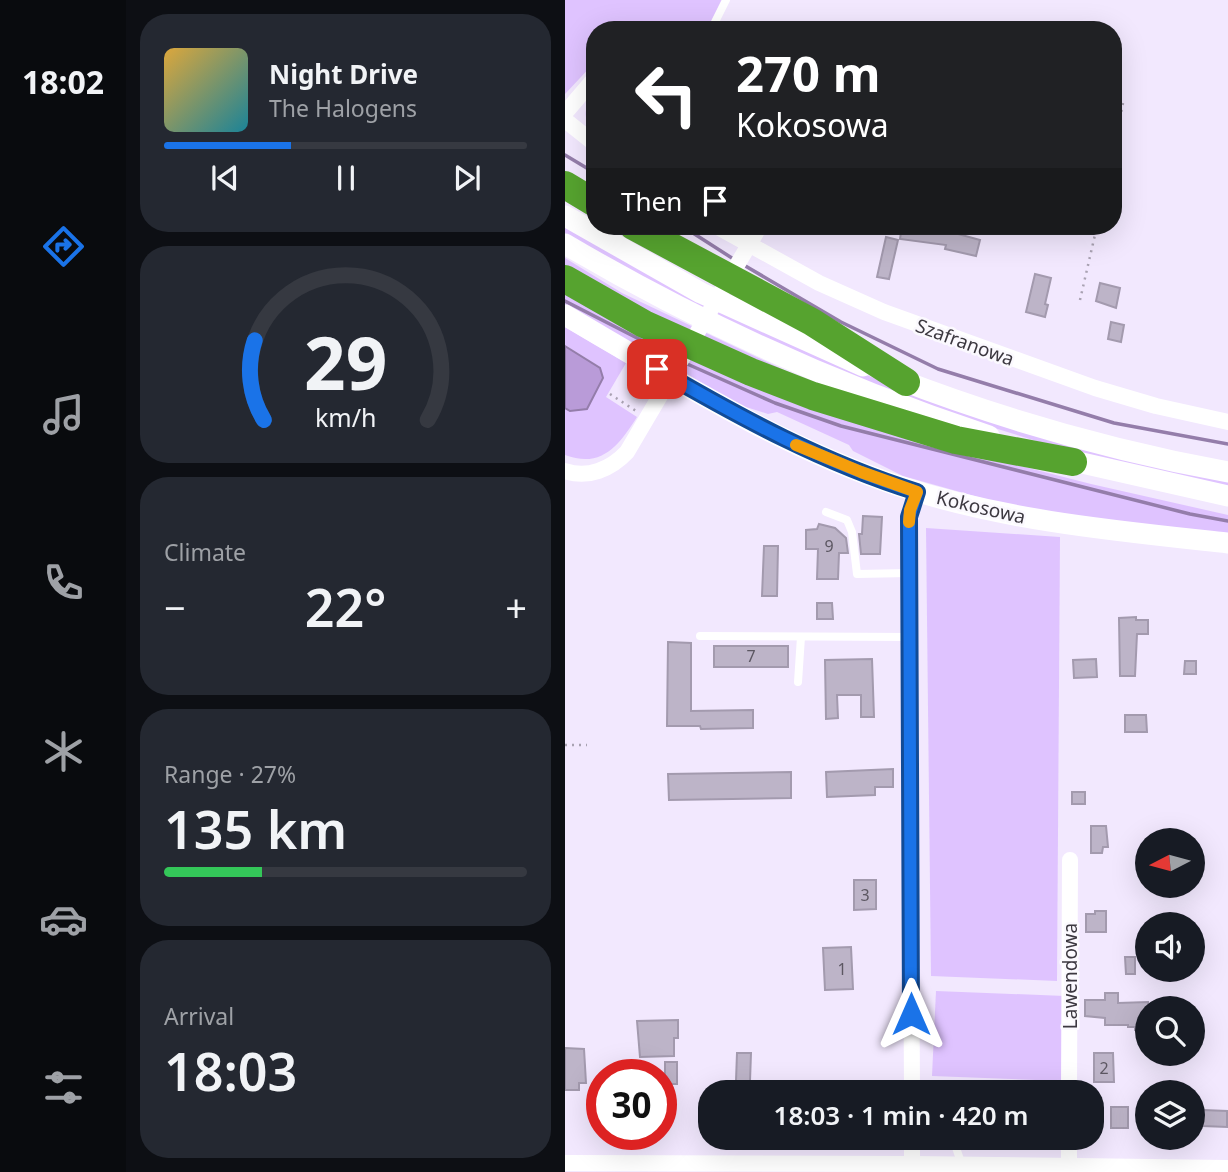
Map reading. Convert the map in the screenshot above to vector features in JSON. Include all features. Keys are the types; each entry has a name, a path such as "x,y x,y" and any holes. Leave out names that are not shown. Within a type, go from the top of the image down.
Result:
{"highway":[{"path":"565,185 586,198"},
{"path":"650,235 812,322 906,382"},
{"path":"565,279 644,324 813,396 956,440 1073,462"}],"main road":[{"path":"565,216 586,228"},
{"path":"598,235 700,293 833,353 906,382 1108,446 1228,472"},
{"path":"565,244 678,308 799,364 937,419 1073,462 1228,496"},
{"name":"Kokosowa","path":"565,315 746,420 861,472 917,492 988,510 1063,524 1228,543"}],"street":[{"path":"565,113 586,88"},
{"path":"565,120 586,137"},
{"name":"Szafranowa","path":"732,235 819,283 876,309 1103,391 1182,413 1228,422"},
{"path":"565,471 590,473 610,466 627,452 645,416 755,235"},
{"path":"911,1080 909,517 917,492"},
{"name":"Lawendowa","path":"1069,1080 1070,860"},
{"path":"912,1150 912,1168"},
{"path":"1069,1150 1069,1166"},
{"path":"565,1163 912,1168 962,1165 1228,1168"}],"lane":[{"path":"716,21 726,0"},
{"path":"826,512 847,520 852,532 857,574 909,573"},
{"path":"700,636 909,637"},
{"path":"798,682 801,637"},
{"path":"957,1150 962,1165"}],"path":[{"path":"1122,108 1123,103"},
{"path":"1079,300 1095,235"},
{"path":"610,394 645,416"},
{"path":"565,745 587,745"}],"shaded area":[{"path":"565,0 725,0 716,21 586,21 586,72 565,94"},
{"path":"565,225 846,366 899,389 1228,479 1228,487 1069,451 975,422 809,360 682,299 565,234"},
{"path":"565,258 622,293 803,379 806,387 565,271"},
{"path":"565,291 931,443 1091,484 1228,515 1228,536 1021,509 903,476 853,451 849,445 777,412 768,414 746,407 565,307"},
{"path":"565,327 626,363 606,397 637,417 616,445 599,457 578,459 565,455 565,408 570,411 600,367 565,345"},
{"path":"565,346 600,368 603,378 587,409 570,411 565,408"},
{"path":"926,528 1060,537 1057,981 931,976"},
{"path":"936,991 1065,996 1062,1080 932,1076"}],"building":[{"path":"901,235 962,235 980,240 976,256 945,249 946,245 900,239"},
{"path":"886,237 898,240 889,279 877,277"},
{"path":"1035,274 1051,278 1045,317 1026,312"},
{"path":"1100,283 1120,288 1116,308 1096,301"},
{"path":"1111,322 1124,325 1121,342 1108,339"},
{"path":"863,516 882,517 880,554 861,554 859,534 862,534"},
{"path":"819,524 835,528 846,538 848,553 839,553 838,579 817,579 818,549 806,549 806,530 817,529"},
{"path":"764,546 778,546 777,596 762,596"},
{"path":"817,603 832,603 833,619 817,619"},
{"path":"1136,617 1136,620 1148,620 1148,634 1137,634 1135,676 1120,676 1119,618"},
{"path":"668,642 691,643 691,711 753,710 753,728 701,729 700,726 667,726"},
{"path":"714,646 788,646 788,667 714,667"},
{"path":"872,659 874,717 861,717 861,695 837,695 838,718 826,719 825,660"},
{"path":"1096,659 1097,677 1074,678 1073,660"},
{"path":"1185,661 1196,661 1196,674 1184,674"},
{"path":"1125,715 1146,715 1147,732 1125,732"},
{"path":"893,769 893,787 875,787 875,795 827,797 826,772"},
{"path":"791,772 791,798 669,800 668,774"},
{"path":"1072,792 1085,792 1085,804 1072,804"},
{"path":"1091,826 1106,826 1108,847 1103,847 1102,853 1091,853"},
{"path":"854,880 876,880 876,909 854,910"},
{"path":"1095,911 1106,911 1106,932 1086,932 1086,914 1095,914"},
{"path":"851,947 853,989 825,990 823,948"},
{"path":"1125,957 1135,957 1135,974 1126,974"},
{"path":"1105,993 1118,993 1118,1003 1135,1002 1135,1027 1105,1025 1105,1018 1085,1016 1085,1000 1105,1000"},
{"path":"678,1020 674,1056 640,1057 637,1021"},
{"path":"565,1048 584,1049 586,1083 579,1083 579,1090 565,1090"},
{"path":"737,1053 751,1053 750,1080 736,1080"},
{"path":"1094,1053 1113,1053 1114,1082 1094,1080"},
{"path":"1111,1107 1128,1107 1128,1128 1111,1128"},
{"path":"1205,1110 1227,1111 1227,1127 1205,1126"}],"waterway":[{"path":"565,155 586,168"},
{"path":"696,235 735,260"},
{"path":"742,264 841,322 938,369 1114,423 1228,444"},
{"path":"565,301 678,359"},
{"path":"685,363 775,403 841,426 1190,514 1228,521"}],"slow traffic":[{"path":"796,445 917,492 910,510 909,522"}],"route":[{"path":"657,369 788,441 820,456 917,492 909,517 911,1014"}]}
